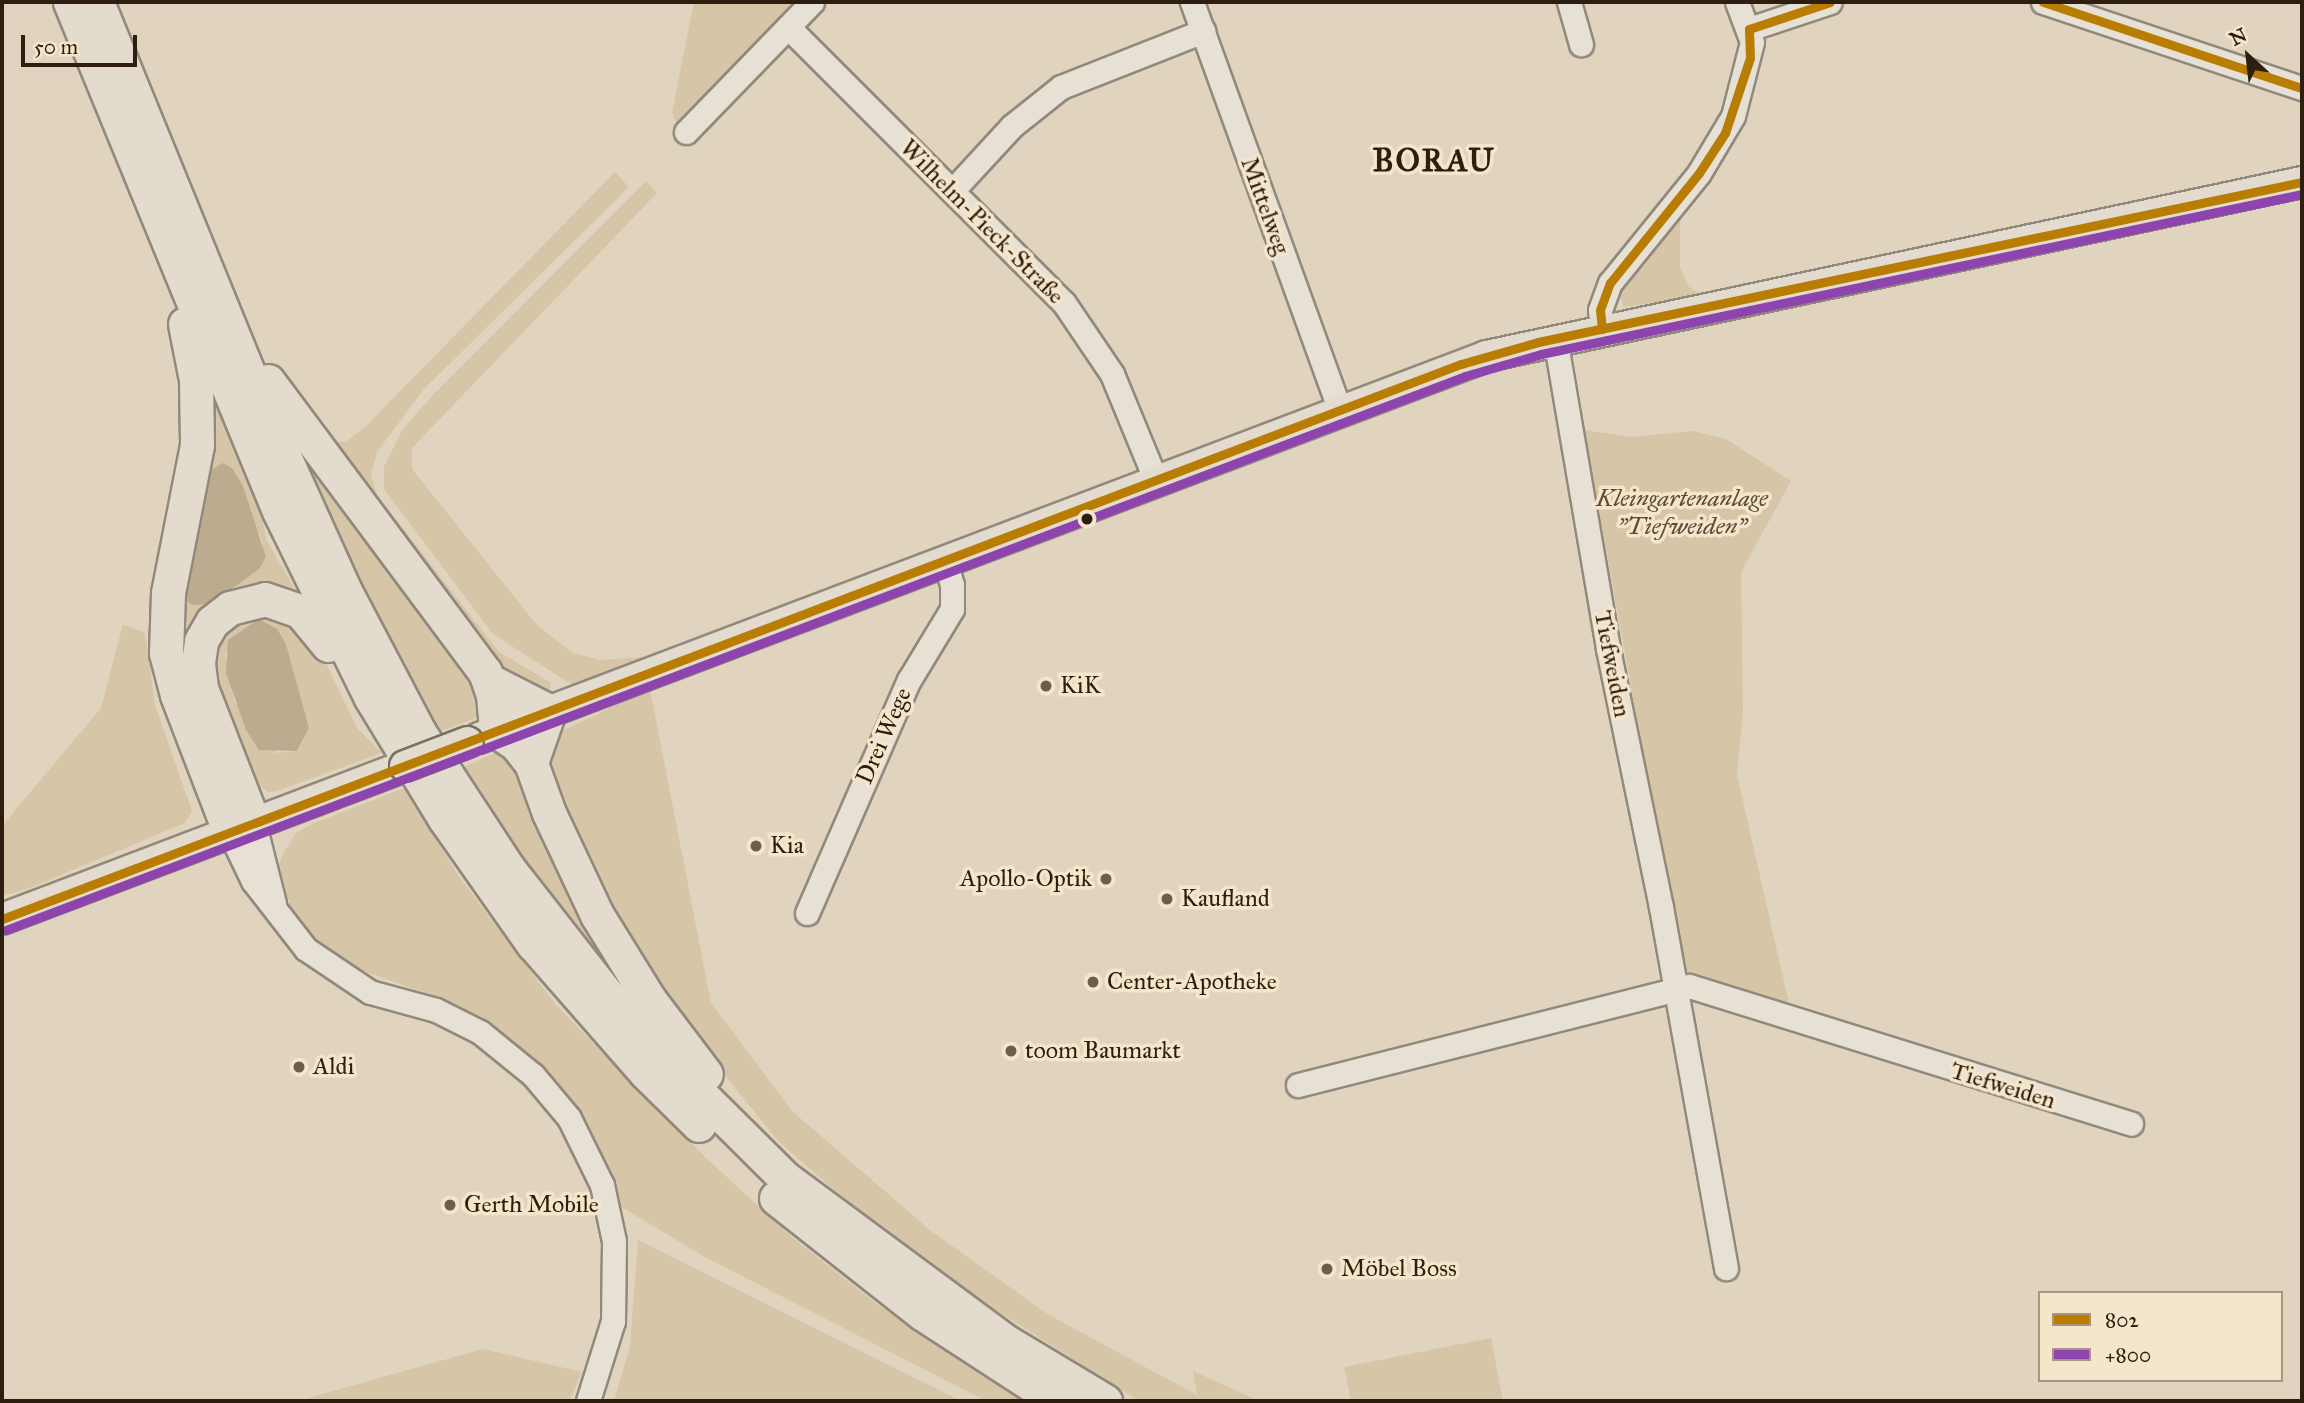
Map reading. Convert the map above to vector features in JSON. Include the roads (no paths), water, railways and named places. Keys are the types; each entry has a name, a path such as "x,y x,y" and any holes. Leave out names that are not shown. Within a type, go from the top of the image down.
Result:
{"highway":[{"path":"70,2 279,511 371,698 488,882 533,944 646,1073 767,1190 863,1270 1058,1401"},
{"path":"97,2 221,308 345,591 419,732 466,806 606,993 664,1058 785,1178 972,1318 1105,1401"},
{"path":"169,247 170,285 195,364 198,426 194,473 168,593 166,653 177,695 242,828"},
{"path":"221,308 244,337 292,419 490,681 549,711 531,763"},
{"path":"242,828 198,674 201,641 212,622 229,608 253,600 289,605 310,620 350,682 371,698"},
{"path":"490,681 482,737 516,744 531,763 569,861 629,969 704,1071 777,1153 785,1178"}],"main road":[{"path":"2,919 1461,364 1555,338 2302,182"}],"street":[{"path":"686,132 812,2"},
{"name":"Mittelweg","path":"1192,2 1340,410"},
{"path":"1569,2 1581,44"},
{"path":"1602,329 1600,310 1610,283 1699,173 1725,133 1750,58 1749,29 1737,2"},
{"path":"1749,29 1829,2"},
{"path":"2043,2 2302,88"},
{"name":"Wilhelm-Pieck-Straße","path":"788,27 1050,286 1089,337 1112,374 1156,481"},
{"path":"953,191 1012,126 1061,88 1203,32"},
{"name":"Tiefweiden","path":"1555,338 1608,649 1676,989 1727,1268"},
{"name":"Drei Wege","path":"807,913 909,680 949,617 953,594 945,561"},
{"path":"242,828 253,881 306,950 341,976 370,992 454,1018 501,1046 533,1075 569,1118 602,1185 614,1241 614,1321 588,1401"},
{"name":"Tiefweiden","path":"1298,1085 1689,986 2131,1124"}],"place":[{"name":"KiK","path":"1046,686"},
{"name":"Kia","path":"756,846"},
{"name":"Apollo-Optik","path":"1106,879"},
{"name":"Kaufland","path":"1167,899"},
{"name":"Center-Apotheke","path":"1093,982"},
{"name":"toom Baumarkt","path":"1011,1051"},
{"name":"Aldi","path":"299,1067"},
{"name":"Gerth Mobile","path":"450,1205"},
{"name":"Möbel Boss","path":"1327,1269"}],"district":[{"name":"BORAU","path":"1434,161"}],"park label":[{"name":"Kleingartenanlage \"Tiefweiden\"","path":"1682,513"}]}
